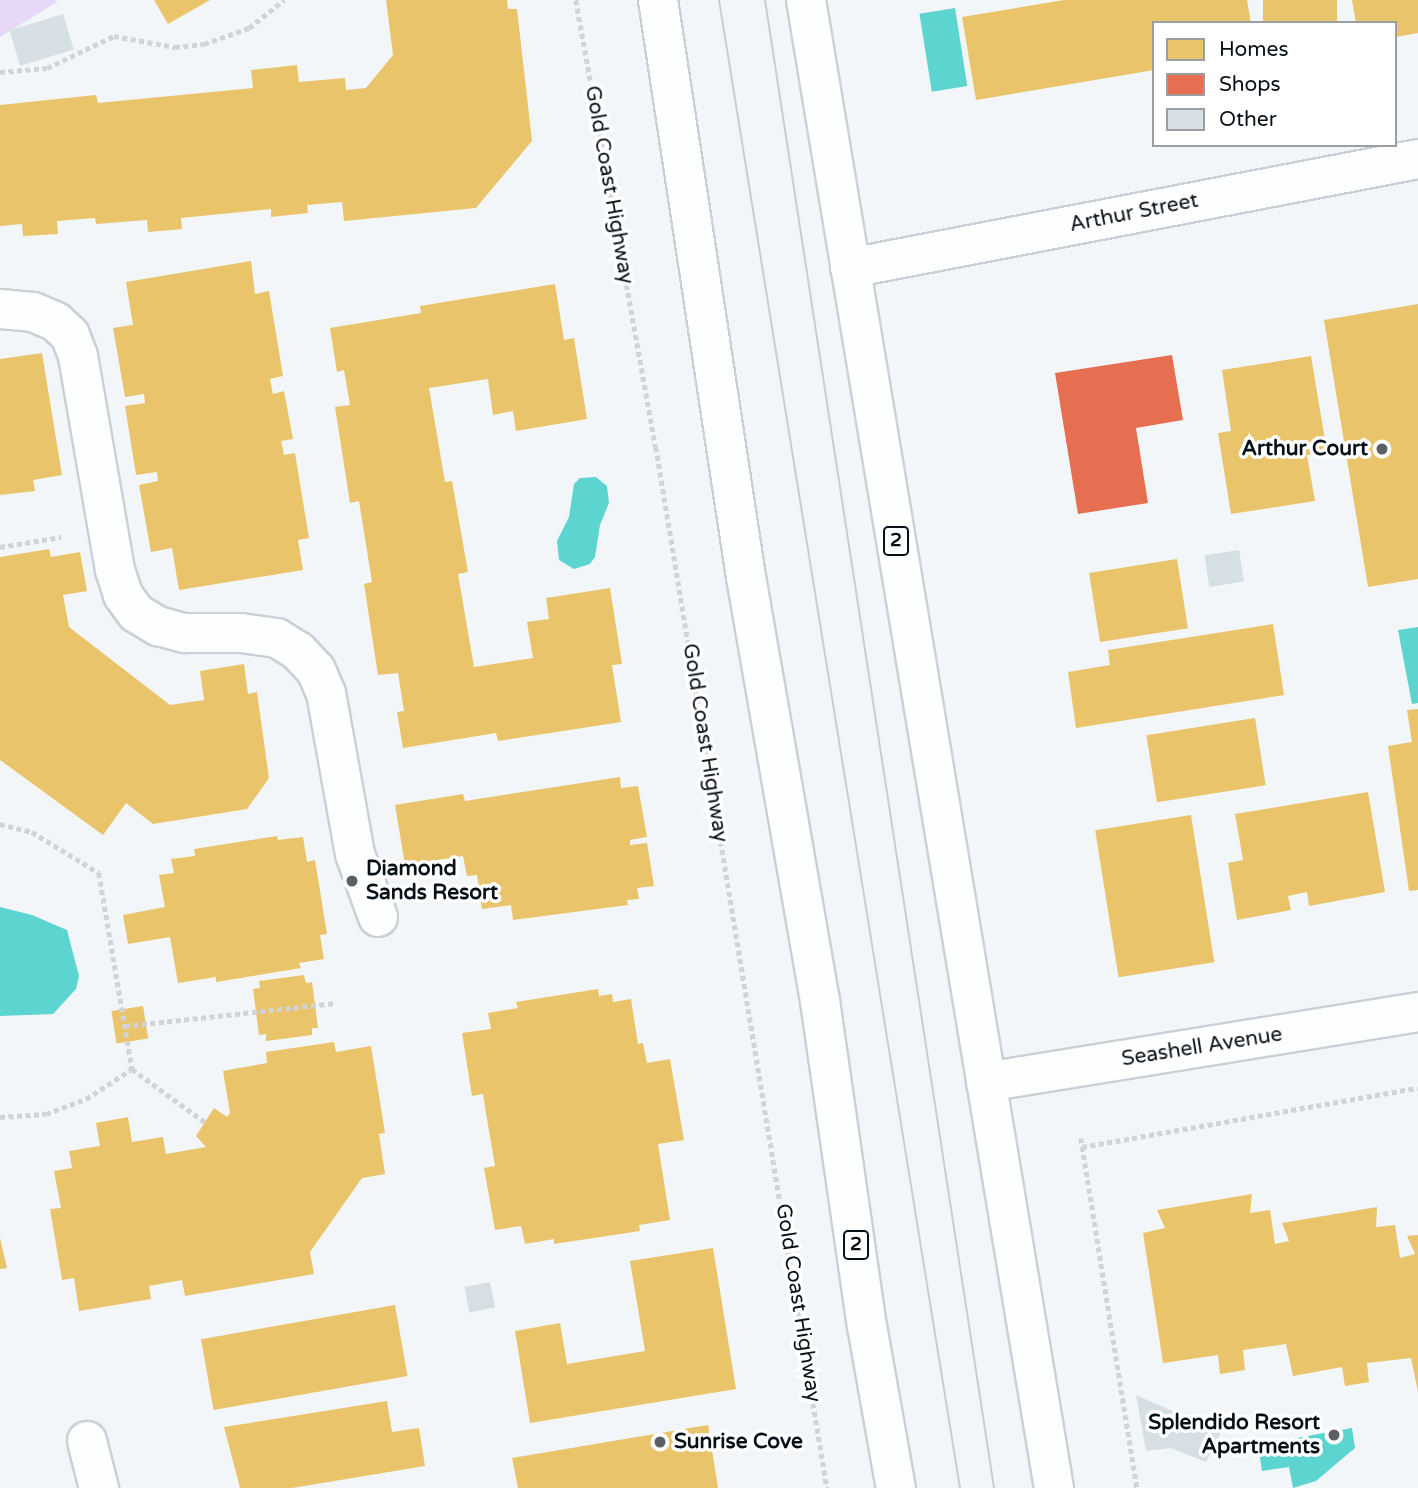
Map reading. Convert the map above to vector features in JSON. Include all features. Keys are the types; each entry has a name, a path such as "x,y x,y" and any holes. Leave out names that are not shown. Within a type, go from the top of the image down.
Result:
{"main road":[{"name":"2","path":"658,0 746,577 820,1001 867,1326 896,1488"},
{"name":"2","path":"806,0 1054,1488"},
{"name":"Arthur Street","path":"850,268 1418,159"},
{"path":"0,309 33,312 56,323 70,335 78,356 108,530 123,594 136,613 158,626 184,633 241,632 277,638 298,650 316,670 326,693 355,854 378,917"},
{"name":"Seashell Avenue","path":"986,1082 1418,1013"},
{"path":"87,1441 99,1488"}],"path":[{"path":"0,72 47,68 114,36 175,47 204,44 249,28 284,0"},
{"name":"Gold Coast Highway","path":"576,0 660,473 827,1488"},
{"path":"0,547 108,530"},
{"path":"0,824 32,832 99,873 132,1069 205,1122"},
{"path":"125,1026 336,1003"},
{"path":"0,1117 46,1114 86,1099 132,1069"},
{"path":"1082,1147 1418,1088"},
{"path":"1080,1138 1138,1488"}],"shaded area":[{"path":"0,0 55,0 57,2 0,37"}],"water":[{"path":"955,8 967,86 932,92 919,14"},
{"path":"596,477 607,486 609,503 600,525 595,557 590,564 574,569 559,560 557,541 569,517 574,484 580,478"},
{"path":"1418,627 1418,703 1412,704 1398,630"},
{"path":"0,907 32,915 67,930 79,976 76,989 53,1014 0,1016"},
{"path":"1352,1428 1355,1448 1316,1481 1293,1488 1289,1467 1262,1471 1258,1445"}],"building: Homes":[{"path":"154,0 210,0 168,24"},
{"path":"386,0 507,0 508,9 517,9 532,141 476,208 344,221 342,202 307,205 308,213 271,217 271,209 181,218 182,229 148,232 147,220 96,224 95,218 57,221 58,234 23,236 22,224 0,226 0,105 96,95 98,103 253,88 251,70 297,65 299,82 345,78 346,90 366,88 393,55"},
{"path":"1064,0 1247,0 1251,21 1152,21 1152,70 976,100 962,17"},
{"path":"1263,0 1337,0 1337,21 1263,21"},
{"path":"1352,0 1418,0 1418,33 1397,37 1397,21 1356,21"},
{"path":"251,261 255,294 269,291 283,376 270,379 273,394 284,391 293,439 281,441 284,455 295,453 309,538 298,540 303,570 179,590 172,548 151,552 139,485 158,481 157,472 136,475 125,406 145,403 144,394 125,397 113,328 133,325 126,282"},
{"path":"555,284 564,340 574,338 587,419 516,431 513,411 493,415 488,379 429,388 445,482 452,481 468,572 458,574 474,667 533,658 527,622 549,619 546,598 610,588 622,664 612,665 621,722 498,741 496,733 403,748 397,712 404,711 398,673 378,675 364,584 372,582 359,501 350,503 335,407 350,405 344,370 337,372 330,328 421,313 420,306"},
{"name":"Arthur Court","path":"1418,304 1418,579 1368,587 1324,320"},
{"path":"42,353 62,475 33,480 35,491 0,495 0,359"},
{"path":"1311,356 1327,452 1307,455 1315,501 1231,514 1218,433 1231,431 1222,370"},
{"path":"49,549 51,557 80,552 87,591 63,595 69,627 170,705 204,700 200,671 244,664 248,694 257,692 269,778 247,809 153,824 126,803 103,835 0,760 0,557"},
{"path":"1177,559 1188,628 1100,642 1089,573"},
{"path":"1273,624 1284,695 1076,728 1068,672 1110,665 1108,650"},
{"path":"1418,709 1418,890 1409,891 1388,746 1412,742 1407,710"},
{"path":"1255,718 1266,785 1157,802 1146,735"},
{"path":"620,777 621,788 638,786 647,837 630,840 630,845 647,843 654,886 637,888 639,899 627,900 628,905 513,920 511,905 482,909 477,875 467,876 463,856 405,865 395,805 463,794 465,801"},
{"path":"1368,792 1385,892 1309,906 1307,892 1288,896 1291,910 1237,920 1228,863 1243,860 1235,814"},
{"path":"1191,815 1214,962 1119,977 1095,830"},
{"path":"277,836 278,840 303,837 307,862 315,860 327,934 320,935 324,959 299,963 301,968 216,982 216,977 178,983 170,937 128,944 123,915 165,907 159,875 174,873 171,859 195,856 194,849"},
{"path":"304,975 306,983 312,982 318,1028 312,1028 312,1035 266,1041 266,1034 259,1035 253,989 260,988 259,981"},
{"path":"598,989 599,996 612,994 613,1002 631,999 638,1044 643,1043 647,1063 670,1059 684,1140 658,1144 670,1220 639,1225 640,1231 554,1244 554,1239 525,1244 521,1226 495,1230 484,1168 495,1166 483,1094 472,1096 462,1033 491,1029 488,1013 518,1008 516,1002"},
{"path":"143,1006 148,1039 117,1044 111,1011"},
{"path":"334,1042 336,1052 371,1046 385,1133 379,1134 385,1174 362,1178 310,1252 314,1274 185,1296 182,1280 149,1286 151,1299 79,1311 74,1278 62,1280 50,1209 61,1208 54,1171 72,1168 69,1151 100,1146 96,1123 128,1117 132,1142 163,1137 166,1154 206,1147 196,1136 214,1108 227,1117 230,1113 223,1071 267,1063 266,1052"},
{"path":"1252,1194 1250,1213 1270,1210 1275,1244 1289,1241 1282,1223 1377,1207 1376,1227 1395,1225 1400,1258 1415,1254 1407,1236 1418,1235 1418,1392 1411,1358 1367,1363 1369,1382 1345,1386 1342,1367 1293,1376 1286,1344 1243,1350 1245,1370 1220,1374 1218,1355 1163,1363 1143,1233 1165,1228 1157,1210"},
{"path":"0,1238 7,1268 0,1269"},
{"path":"713,1248 736,1389 530,1423 515,1331 560,1323 567,1364 645,1351 630,1261"},
{"path":"395,1305 408,1376 213,1410 201,1339"},
{"path":"387,1401 392,1432 419,1428 425,1466 292,1488 240,1488 224,1427"},
{"name":"Sunrise Cove","path":"708,1425 718,1488 518,1488 512,1458"}],"building: Shops":[{"path":"1172,355 1183,420 1136,428 1148,503 1078,514 1055,373"}],"building: Other":[{"path":"63,14 74,49 20,66 9,30"},
{"path":"1239,550 1244,582 1209,587 1204,555"},
{"path":"490,1282 495,1308 469,1312 464,1287"},
{"path":"1136,1395 1221,1432 1206,1462 1171,1448 1146,1451"}],"tram line":[{"path":"719,0 960,1488"},
{"path":"765,0 994,1488"}],"place":[{"name":"Arthur Court","path":"1382,449"},
{"name":"Diamond Sands Resort","path":"352,881"},
{"name":"Splendido Resort Apartments","path":"1334,1435"},
{"name":"Sunrise Cove","path":"660,1442"}]}
